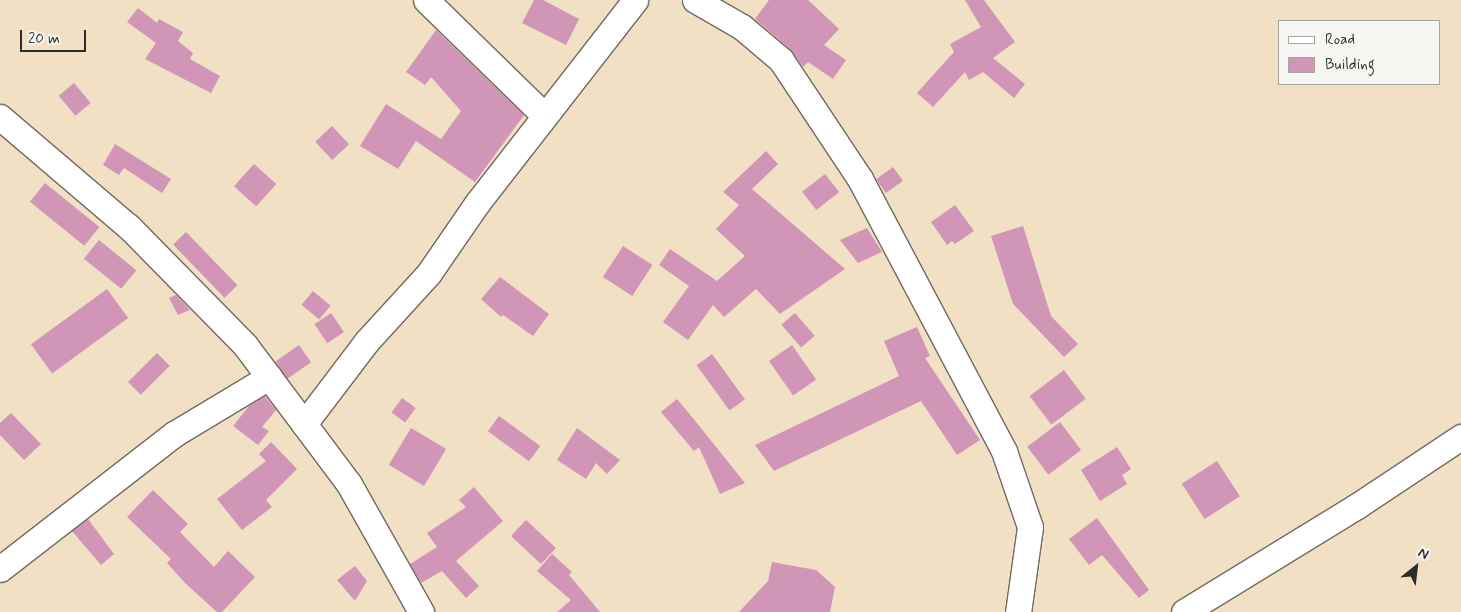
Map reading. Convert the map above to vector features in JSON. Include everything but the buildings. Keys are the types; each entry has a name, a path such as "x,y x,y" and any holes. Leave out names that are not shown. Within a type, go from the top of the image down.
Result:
{"street":[{"path":"426,0 545,116"},
{"path":"304,424 366,341 429,273 545,116 635,0"},
{"path":"694,0 742,27 781,60 860,179 1000,442 1030,528 1018,612"},
{"path":"0,116 129,227 245,345 349,484 422,612"},
{"path":"0,569 174,434 269,376"},
{"path":"1184,612 1357,506 1461,437"}]}
